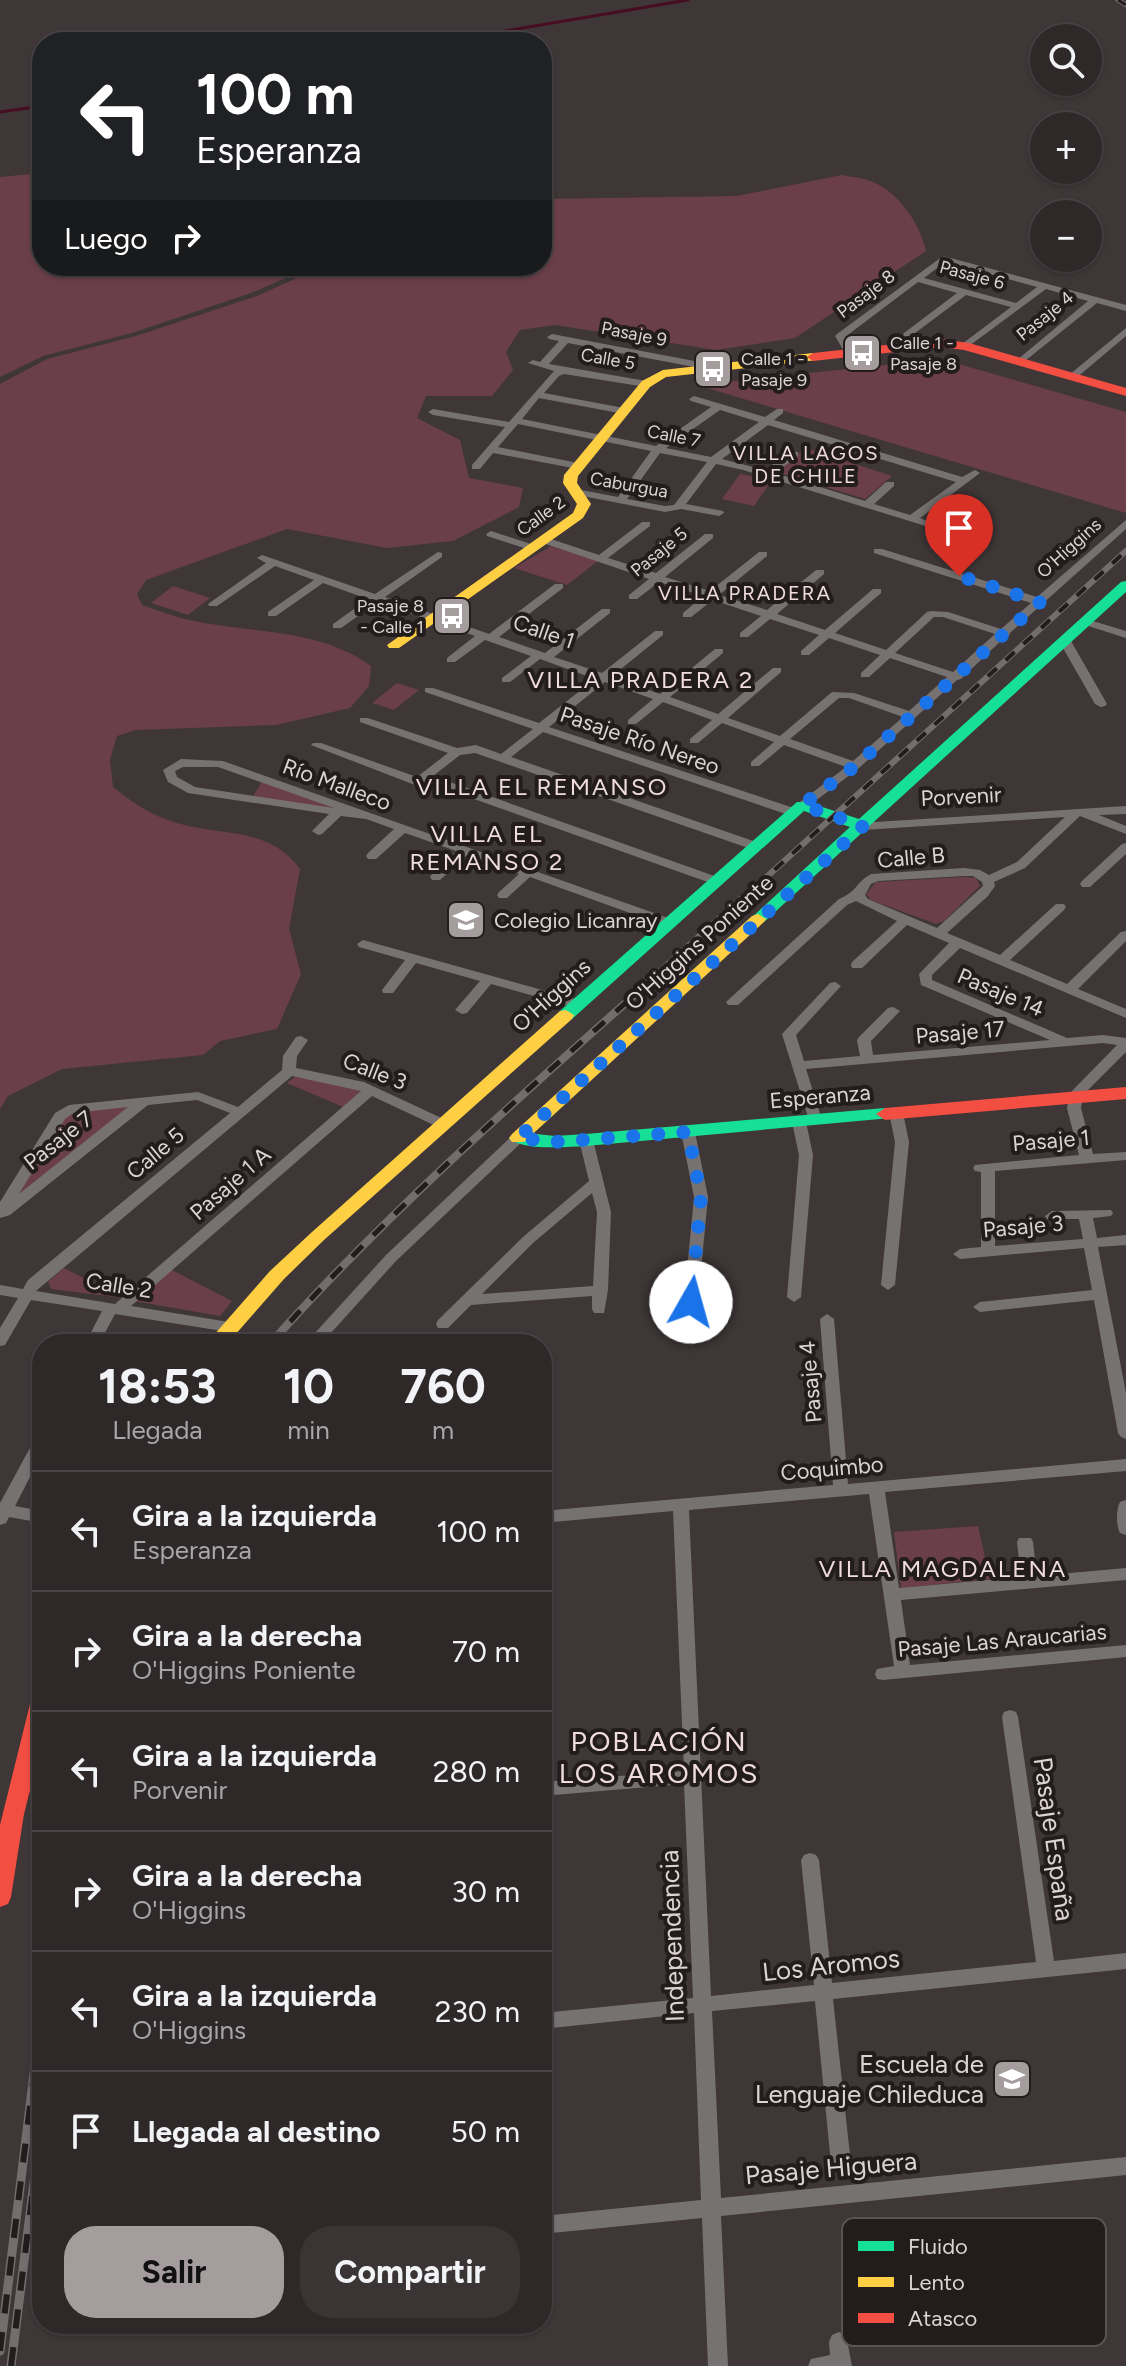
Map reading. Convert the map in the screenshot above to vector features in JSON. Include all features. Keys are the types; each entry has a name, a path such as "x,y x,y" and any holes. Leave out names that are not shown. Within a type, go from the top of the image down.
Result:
{"street":[{"name":"Pasaje 8","path":"853,359 840,336 943,259 1044,286"},
{"name":"Pasaje 6","path":"917,279 1018,306"},
{"path":"965,346 1044,286 1126,308"},
{"path":"902,346 904,337 965,291"},
{"name":"Pasaje 4","path":"1020,362 1095,300"},
{"path":"1072,377 1126,331"},
{"name":"Pasaje 9","path":"552,337 710,367"},
{"name":"Calle 5","path":"565,340 538,364 646,384"},
{"path":"646,384 669,372 853,359 902,346 941,343 965,346 1125,391"},
{"path":"476,467 556,374 563,371"},
{"name":"Calle 2","path":"433,617 581,512 583,501 569,480 646,384"},
{"path":"537,395 624,411"},
{"path":"694,399 964,481"},
{"path":"621,500 658,449 720,406"},
{"name":"Caburgua","path":"576,492 668,510 681,506 714,460 780,411"},
{"name":"Calle 7","path":"433,412 514,423 714,460 768,473 929,524"},
{"path":"490,449 578,466"},
{"path":"768,473 794,454"},
{"path":"914,517 975,473"},
{"path":"867,504 890,484"},
{"path":"681,506 719,513"},
{"name":"O'Higgins","path":"224,1334 298,1254 755,846 855,766 957,677 1126,523"},
{"path":"600,559 646,524"},
{"path":"491,534 600,559 957,677"},
{"name":"Pasaje 5","path":"633,597 709,536"},
{"name":"O'Higgins","path":"878,551 1040,602"},
{"path":"687,615 763,554"},
{"path":"337,626 438,555"},
{"name":"Calle 1","path":"213,604 268,560 855,766"},
{"path":"744,635 820,572"},
{"path":"272,614 322,579"},
{"path":"451,660 559,586"},
{"name":"O'Higgins Poniente","path":"321,1334 391,1258 518,1138 1124,589"},
{"path":"805,653 877,591"},
{"path":"506,680 606,611"},
{"path":"865,675 929,616 935,614 1005,634"},
{"path":"394,645 433,617"},
{"path":"1086,622 1126,635"},
{"path":"503,758 659,633"},
{"path":"1065,641 1101,704"},
{"path":"632,722 719,651"},
{"path":"694,741 777,670"},
{"name":"Pasaje Río Nereo","path":"429,690 798,809"},
{"path":"755,764 840,694 912,716"},
{"path":"364,720 456,752"},
{"path":"317,745 716,881"},
{"path":"422,779 456,752 472,748 755,846"},
{"name":"Río Malleco","path":"337,813 192,790 172,779 170,768 181,763 219,763 670,923"},
{"name":"Porvenir","path":"798,809 863,826 1126,810"},
{"path":"318,831 337,813 364,816"},
{"path":"938,934 984,893 989,886 988,880 1021,865 1080,813 1126,830"},
{"path":"372,856 402,829"},
{"path":"1086,884 1126,847"},
{"path":"436,877 464,851"},
{"name":"Calle B","path":"988,880 981,875 964,872 881,876 866,882 858,896 864,902 1126,1014"},
{"path":"503,895 527,873"},
{"path":"733,1002 843,902 858,896"},
{"path":"1001,961 1060,907"},
{"path":"857,965 905,920"},
{"path":"1069,990 1125,935"},
{"name":"Pasaje 14","path":"958,942 925,974 926,982 1066,1042"},
{"path":"363,944 577,1004"},
{"path":"388,990 413,958"},
{"path":"462,1010 488,979"},
{"path":"794,1297 807,1121 790,1031 835,986"},
{"path":"867,1061 864,1040 893,1011"},
{"name":"Pasaje 17","path":"798,1066 1115,1038 1126,1043"},
{"name":"Calle 5","path":"0,1341 26,1294 39,1279 289,1071 290,1056 301,1040"},
{"path":"1087,1159 1074,1108 1075,1097 1080,1088 1126,1043"},
{"name":"Calle 3","path":"289,1071 329,1077 371,1090 443,1124"},
{"name":"Pasaje 1 A","path":"114,1308 371,1090"},
{"name":"Esperanza","path":"518,1138 555,1142 586,1140 1126,1093"},
{"path":"0,1215 65,1111 198,1096 239,1112"},
{"name":"Pasaje 7","path":"0,1215 146,1101"},
{"path":"888,1285 902,1142 896,1113"},
{"path":"688,1132 701,1197 691,1302"},
{"path":"586,1140 605,1227 599,1309"},
{"name":"Pasaje 1","path":"988,1251 984,1168 1126,1156"},
{"path":"443,1324 528,1240 597,1182"},
{"path":"1052,1216 1106,1213"},
{"path":"1085,1214 1091,1243"},
{"name":"Pasaje 3","path":"960,1254 1126,1240"},
{"name":"Pasaje 3","path":"1091,1243 1126,1433"},
{"name":"Calle 2","path":"0,1290 229,1327"},
{"path":"467,1300 601,1290"},
{"path":"980,1307 1100,1294"},
{"path":"98,1334 114,1308"},
{"name":"Pasaje 4","path":"827,1319 841,1489"},
{"path":"32,1458 2,1513 32,1516"},
{"name":"Coquimbo","path":"552,1516 1126,1465"},
{"path":"876,1486 903,1672"},
{"name":"Independencia","path":"681,1504 700,2005 718,2366"},
{"path":"1126,1506 1126,1529"},
{"path":"1025,1542 1030,1583"},
{"path":"892,1595 1126,1574"},
{"name":"Pasaje Las Araucarias","path":"883,1674 1126,1651"},
{"name":"Pasaje España","path":"1010,1717 1046,1969"},
{"path":"0,1897 13,1814 32,1739"},
{"path":"552,1788 691,1777"},
{"path":"810,1860 841,2164"},
{"name":"Los Aromos","path":"552,2020 1126,1961"},
{"name":"Pasaje Higuera","path":"552,2224 1126,2166"},
{"path":"818,2366 842,2365 839,2342"}],"shaded area":[{"path":"32,174 32,276 290,276 251,293 132,333 43,356 0,377 0,177"},
{"path":"842,175 869,181 892,193 900,202 914,221 926,251 795,338 716,350 555,325 520,330 506,352 513,370 492,396 426,396 417,418 460,440 469,478 523,488 519,507 453,541 387,548 287,529 146,580 137,594 142,605 189,620 329,644 371,666 369,686 350,708 276,725 136,730 117,736 110,760 113,787 143,808 177,823 259,839 287,855 300,869 289,929 301,974 277,1029 220,1041 203,1055 62,1069 8,1096 0,1109 0,384 47,359 136,336 257,296 301,276 552,276 552,199 737,196"},
{"path":"941,359 1126,412 1126,513 697,385"},
{"path":"806,448 892,476 865,499 776,472"},
{"path":"740,474 772,480 754,506 722,499"},
{"path":"551,546 598,561 567,585 514,568"},
{"path":"173,586 210,598 188,615 151,603"},
{"path":"397,683 419,690 394,710 372,703"},
{"path":"262,781 333,806 329,809 253,797"},
{"path":"976,878 980,886 944,921 936,924 871,900 866,894 876,882"},
{"path":"297,1075 361,1091 343,1107 287,1083"},
{"path":"134,1104 16,1199 68,1112"},
{"path":"64,1268 123,1298 51,1289 48,1282"},
{"path":"170,1269 232,1301 220,1316 134,1301"},
{"path":"978,1526 990,1579 901,1588 894,1532"}],"waterway":[{"path":"499,32 688,0"},
{"path":"0,112 32,107"}],"railway":[{"path":"1118,0 1126,5"},
{"path":"739,902 1126,551"},
{"path":"279,1334 381,1227 440,1171 741,900"},
{"path":"0,2351 32,2090"},
{"path":"11,2366 32,2198"}],"traffic: fast":[{"path":"758,919 1126,585"},
{"path":"566,1015 802,805 863,826"},
{"path":"518,1138 555,1142 586,1140 885,1114"}],"traffic: slow":[{"path":"394,645 578,515 584,504 570,483 571,475 646,384 663,374 813,357"},
{"path":"518,1138 758,919"},
{"path":"225,1334 277,1275 318,1236 566,1015"}],"traffic: jam":[{"path":"813,357 941,343 965,346 1126,392"},
{"path":"885,1114 1126,1093"},
{"path":"0,1897 13,1814 32,1739"}],"place":[{"name":"Calle 1 - Pasaje 8","path":"862,353"},
{"name":"Calle 1 - Pasaje 9","path":"713,369"},
{"name":"Pasaje 8 - Calle 1","path":"452,616"},
{"name":"Colegio Licanray","path":"466,920"},
{"name":"Escuela de Lenguaje Chileduca","path":"1012,2079"}],"district":[{"name":"VILLA LAGOS DE CHILE","path":"806,464"},
{"name":"VILLA PRADERA","path":"745,593"},
{"name":"VILLA PRADERA 2","path":"641,680"},
{"name":"VILLA EL REMANSO","path":"542,787"},
{"name":"VILLA EL REMANSO 2","path":"487,848"},
{"name":"VILLA MAGDALENA","path":"943,1569"},
{"name":"POBLACIÓN LOS AROMOS","path":"659,1757"}],"route":[{"path":"691,1302 701,1197 688,1132 555,1142 518,1138 863,826 802,805 855,766 1040,602 959,576"}]}
